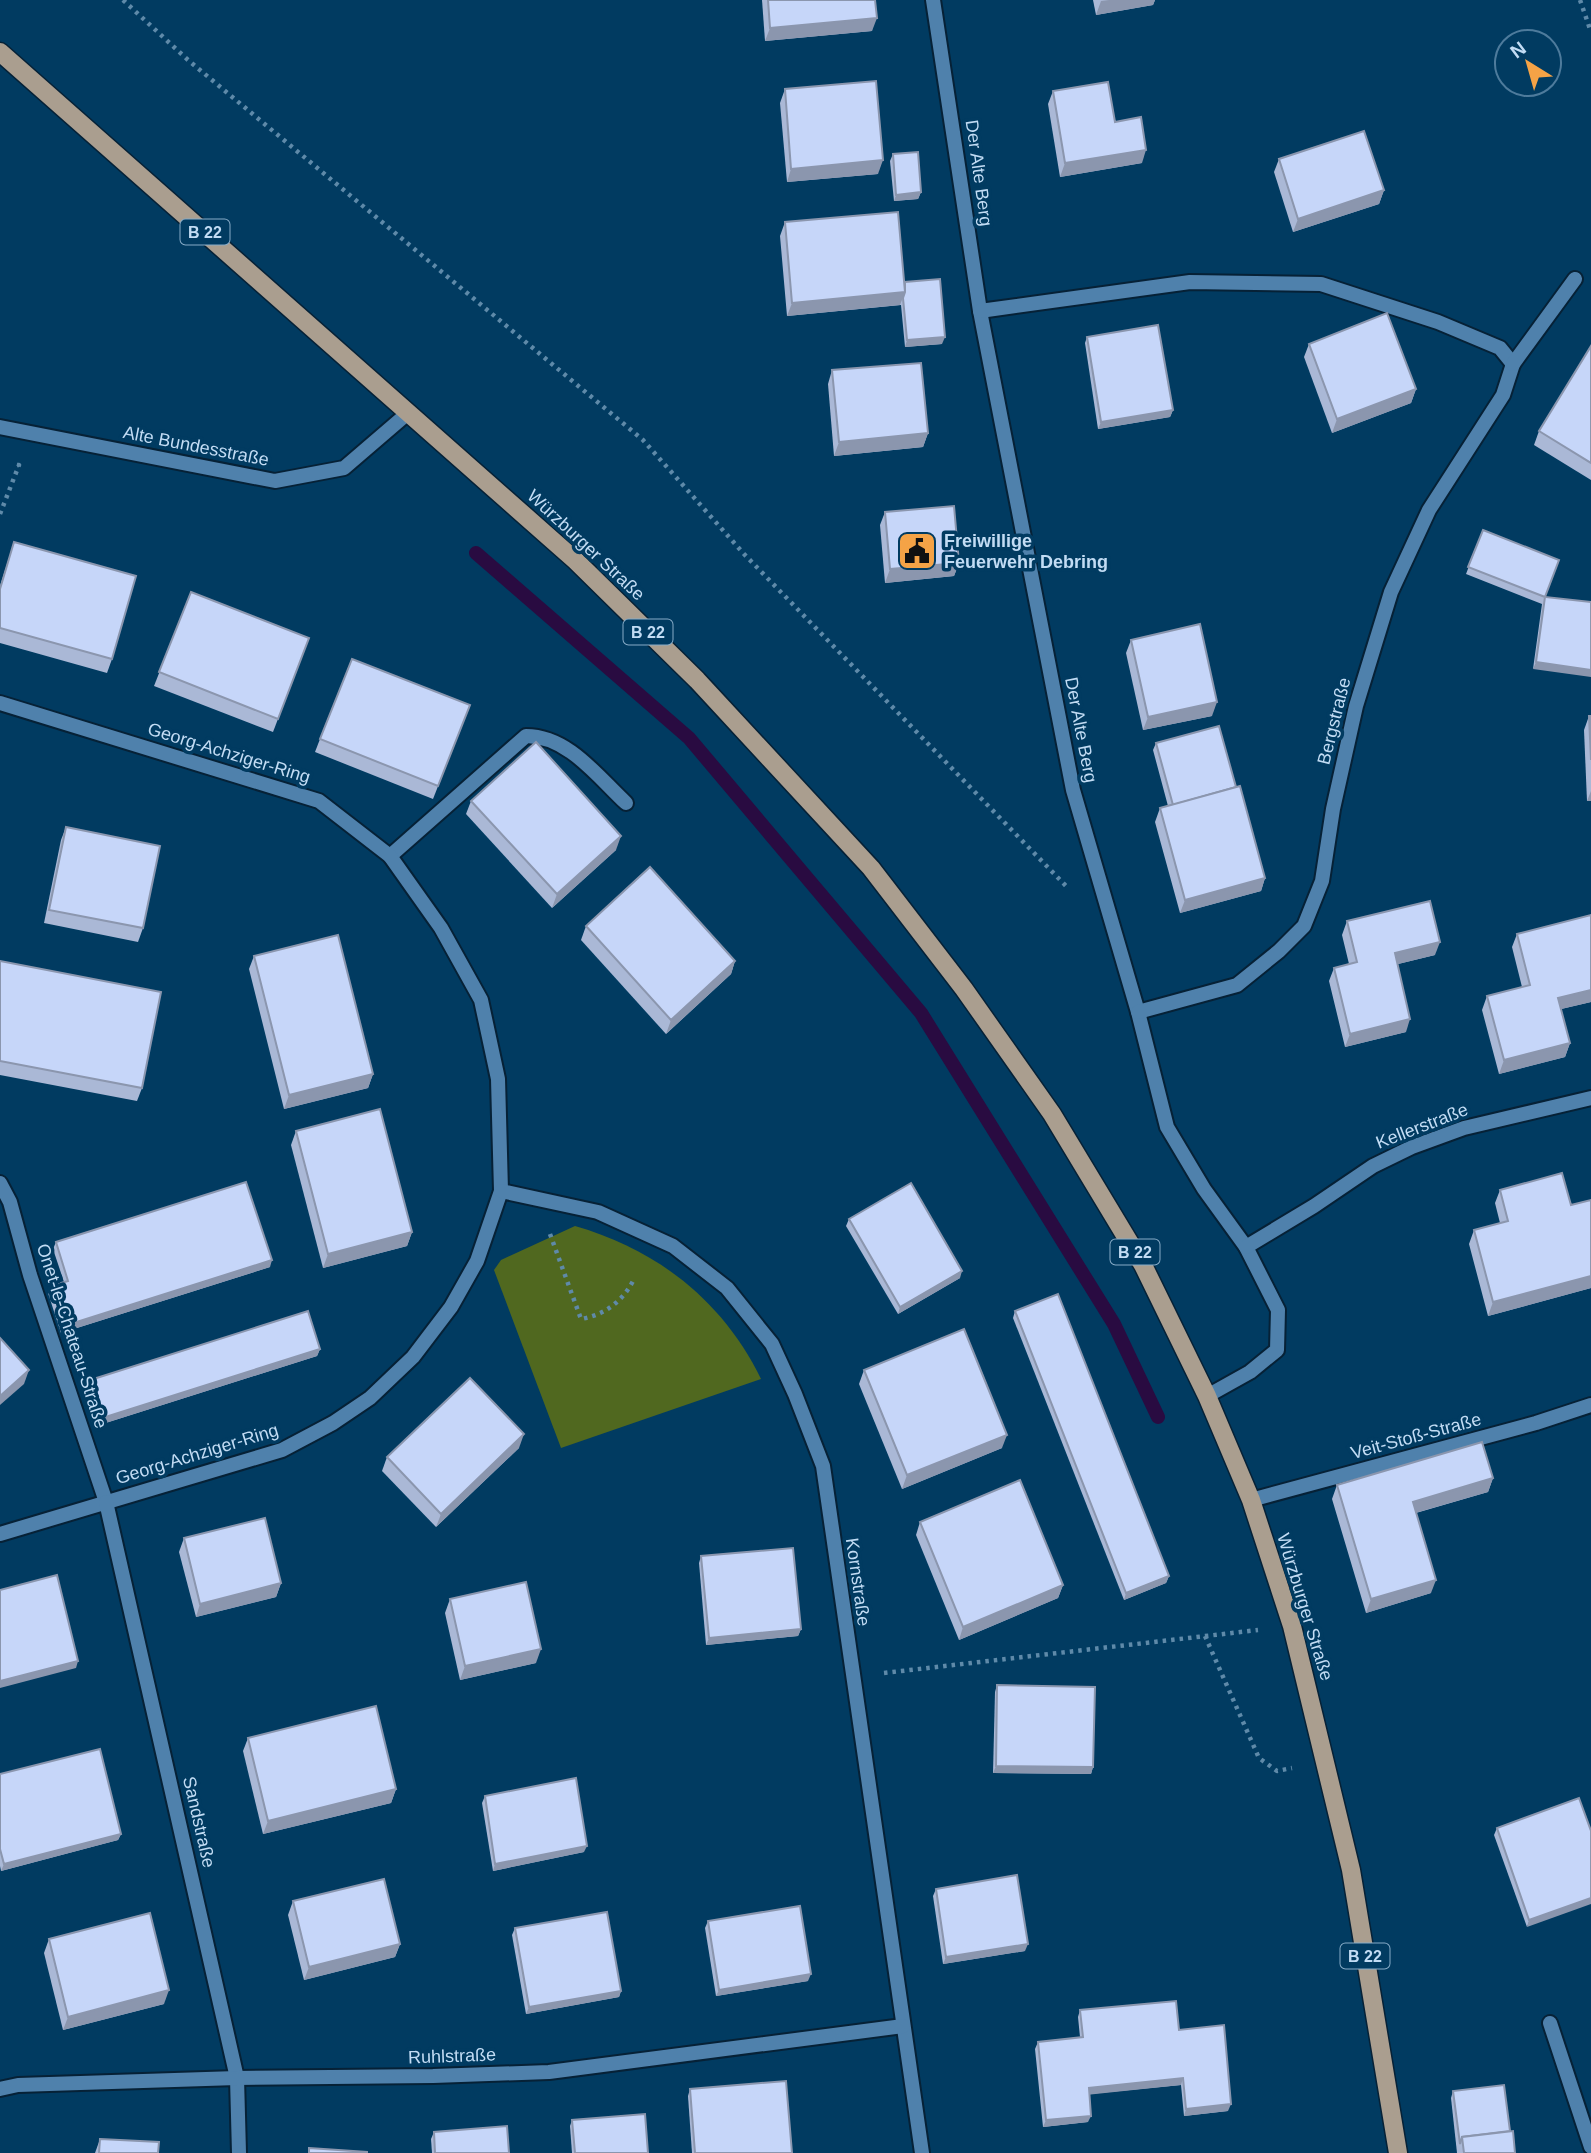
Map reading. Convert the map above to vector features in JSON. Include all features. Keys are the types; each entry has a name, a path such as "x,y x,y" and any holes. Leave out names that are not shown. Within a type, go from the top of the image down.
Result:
{"main road":[{"name":"B 22","path":"0,52 408,413"},
{"name":"Würzburger Straße","path":"408,413 595,579 697,680 871,868 964,989 1052,1114 1143,1265 1207,1396 1251,1500 1292,1626 1351,1870 1398,2153"}],"street":[{"name":"Der Alte Berg","path":"933,0 980,312 1073,790 1138,1012 1167,1127 1203,1189 1246,1247 1278,1310 1277,1350 1250,1372 1207,1396"},
{"name":"Bergstraße","path":"1138,1012 1237,985 1279,951 1304,926 1322,881 1333,809 1356,706 1391,592 1429,510 1503,395 1513,364 1575,279"},
{"path":"980,312 1190,282 1321,284 1438,321 1500,348 1513,364"},
{"name":"Alte Bundesstraße","path":"0,427 275,481 344,468 408,413"},
{"name":"Georg-Achziger-Ring","path":"0,703 319,801 390,856 441,928 481,1000 498,1079 501,1191 477,1261 451,1307 413,1357 370,1398 333,1423 282,1450 0,1534"},
{"path":"390,856 526,736 541,736 565,747 626,803"},
{"name":"Kellerstraße","path":"1246,1247 1373,1166 1412,1147 1464,1128 1591,1098"},
{"name":"Onet-le-Chateau-Straße","path":"0,1183 10,1202 30,1275 106,1502"},
{"name":"Kornstraße","path":"501,1191 598,1212 673,1246 727,1288 772,1344 795,1394 823,1466 922,2153"},
{"name":"Veit-Stoß-Straße","path":"1251,1500 1536,1423 1591,1405"},
{"name":"Sandstraße","path":"106,1502 237,2078 239,2153"},
{"path":"1550,2023 1591,2147"},
{"name":"Ruhlstraße","path":"0,2089 18,2085 237,2078 549,2072 903,2026"}],"path":[{"path":"123,0 188,60 643,440 744,554 1075,896 1107,908"},
{"path":"1580,0 1591,32"},
{"path":"0,514 19,465 9,464"},
{"path":"552,1202 550,1236 581,1319 595,1316 614,1305 633,1281"},
{"path":"852,1677 1292,1626"},
{"path":"1205,1636 1259,1758 1277,1771 1326,1761"}],"green space":[{"path":"575,1226 634,1249 685,1282 728,1326 761,1379 561,1448 494,1270 501,1260"}],"building":[{"path":"768,0 875,0 877,18 770,28"},
{"path":"876,81 883,160 791,169 785,89"},
{"path":"1108,82 1115,122 1141,117 1146,150 1065,163 1053,91"},
{"path":"1364,131 1384,190 1298,219 1279,159"},
{"path":"918,152 921,192 896,195 893,154"},
{"path":"898,212 905,292 792,303 785,222"},
{"path":"940,279 945,337 907,340 903,298 905,282"},
{"path":"1387,313 1416,389 1337,419 1309,344"},
{"path":"1158,325 1173,410 1101,422 1087,337"},
{"path":"1591,346 1591,463 1539,431"},
{"path":"921,363 928,433 839,442 832,370"},
{"name":"Freiwillige Feuerwehr Debring","path":"954,506 959,563 890,569 885,512"},
{"path":"1483,530 1559,560 1545,597 1468,567"},
{"path":"14,542 136,576 112,659 0,628 0,589"},
{"path":"191,592 309,638 278,719 159,672"},
{"path":"1545,597 1591,602 1591,670 1536,662"},
{"path":"1200,624 1217,702 1148,717 1131,640"},
{"path":"352,659 470,705 438,786 320,739"},
{"path":"1589,716 1591,716 1591,760"},
{"path":"1219,726 1236,787 1173,805 1156,743"},
{"path":"536,742 621,836 557,894 471,801"},
{"path":"1240,786 1265,878 1185,900 1160,808"},
{"path":"66,827 160,846 143,928 49,910"},
{"path":"650,867 735,961 671,1020 586,926"},
{"path":"1430,901 1440,942 1395,953 1410,1019 1350,1034 1334,968 1357,962 1347,921"},
{"path":"1591,915 1591,990 1558,998 1570,1043 1504,1060 1487,996 1530,985 1517,934"},
{"path":"338,935 373,1074 289,1095 254,956"},
{"path":"0,961 161,992 142,1088 0,1061"},
{"path":"380,1109 412,1232 328,1254 296,1131"},
{"path":"1562,1173 1571,1205 1591,1200 1591,1276 1493,1302 1474,1230 1508,1221 1500,1190"},
{"path":"246,1182 272,1260 64,1326 51,1286 68,1281 56,1242"},
{"path":"911,1183 962,1271 900,1307 849,1219"},
{"path":"1058,1294 1169,1576 1126,1593 1015,1311"},
{"path":"308,1311 320,1349 96,1420 84,1382"},
{"path":"964,1329 1007,1435 907,1475 864,1370"},
{"path":"0,1338 29,1370 0,1396"},
{"path":"470,1378 524,1434 441,1514 387,1457"},
{"path":"1482,1442 1493,1478 1413,1502 1436,1580 1371,1599 1337,1485"},
{"path":"1020,1480 1063,1585 963,1627 920,1522"},
{"path":"265,1518 281,1583 200,1604 184,1538"},
{"path":"793,1548 801,1629 709,1638 701,1556"},
{"path":"57,1575 78,1661 0,1681 0,1590"},
{"path":"526,1582 541,1649 465,1666 450,1599"},
{"path":"997,1685 1095,1687 1093,1767 996,1766"},
{"path":"376,1706 396,1789 268,1821 248,1738"},
{"path":"100,1749 121,1834 4,1864 0,1849 0,1774"},
{"path":"576,1778 587,1846 495,1864 485,1796"},
{"path":"1579,1798 1591,1831 1591,1898 1529,1920 1497,1828"},
{"path":"1017,1875 1028,1944 946,1957 936,1889"},
{"path":"384,1879 400,1944 309,1967 293,1901"},
{"path":"800,1906 811,1974 719,1990 708,1921"},
{"path":"607,1912 621,1991 529,2007 515,1928"},
{"path":"150,1913 169,1990 68,2017 49,1939"},
{"path":"1176,2001 1179,2030 1224,2025 1231,2104 1186,2109 1183,2078 1089,2088 1091,2116 1046,2120 1038,2042 1083,2037 1080,2010"},
{"path":"786,2081 792,2153 695,2153 690,2089"},
{"path":"1504,2085 1510,2131 1462,2137 1460,2144 1453,2091"},
{"path":"645,2114 648,2153 575,2153 572,2120"},
{"path":"507,2126 509,2153 435,2153 434,2132"},
{"path":"1513,2131 1515,2153 1464,2153 1462,2137"},
{"path":"100,2139 159,2142 158,2153 99,2153"},
{"path":"309,2148 367,2152 367,2153 309,2153"}],"waterway":[{"path":"476,553 689,738 921,1013 1114,1324 1158,1417"}],"place":[{"name":"Freiwillige Feuerwehr Debring","path":"917,551"}]}
